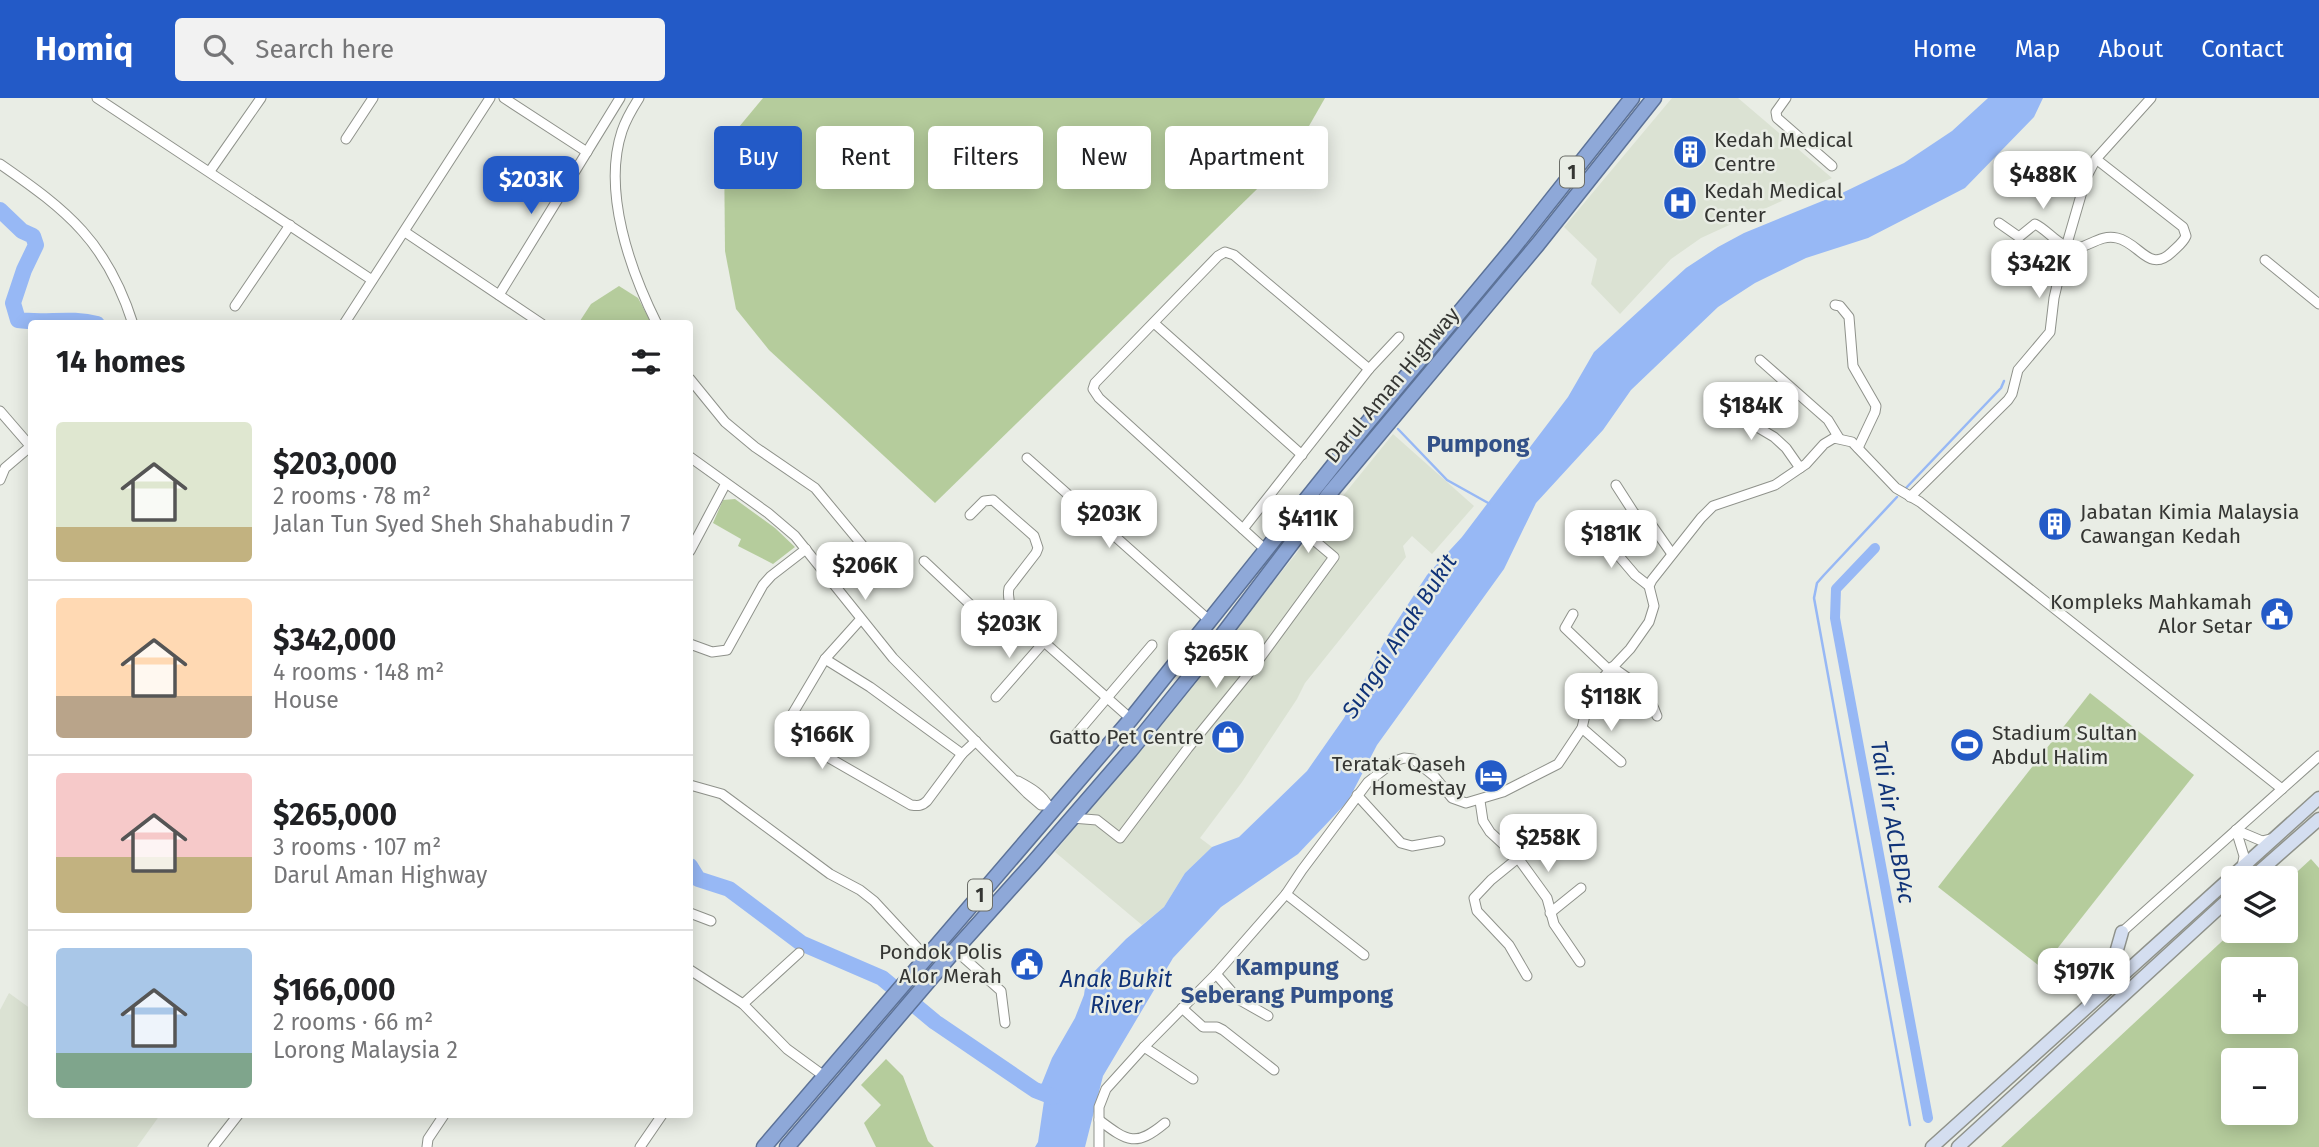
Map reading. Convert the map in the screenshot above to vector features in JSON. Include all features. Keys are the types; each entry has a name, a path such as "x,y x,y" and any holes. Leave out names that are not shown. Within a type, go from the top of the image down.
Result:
{"highway":[{"name":"Darul Aman Highway","path":"824,1076 1130,719 1364,427 1510,254 1632,98"},
{"name":"Darul Aman Highway","path":"787,1147 1072,818 1205,658 1375,436 1538,244 1654,98"},
{"path":"1504,284 1510,254 1538,244"},
{"path":"1034,862 1053,823 1052,810 1065,811 1103,781"},
{"name":"1","path":"764,1147 824,1076"}],"main road":[{"path":"2247,866 2319,798"},
{"path":"2265,866 2319,818"},
{"path":"1931,1147 2221,889"},
{"path":"1958,1147 2221,906"},
{"path":"2091,1002 2112,967 2122,932"}],"street":[{"path":"97,98 372,279"},
{"path":"346,139 373,98"},
{"path":"348,320 490,98"},
{"path":"504,98 587,152"},
{"path":"499,295 620,98"},
{"path":"639,98 621,133 616,156 617,189 620,221 627,249 642,295 655,320"},
{"path":"1786,98 1776,112 1777,118 1832,166"},
{"path":"1910,497 2012,394 2018,370 2050,332 2054,298 2086,178 2096,159 2151,98"},
{"path":"210,171 258,99"},
{"path":"1999,223 2019,237 2032,225 2038,225 2066,247 2077,249 2103,237 2118,238 2128,242 2151,260 2166,257 2186,236 2179,222 2096,159"},
{"path":"0,164 50,200 93,243 106,260 132,320"},
{"path":"235,306 290,225"},
{"path":"405,232 536,320"},
{"path":"1267,551 1095,393 1095,383 1221,253 1229,252 1370,369"},
{"path":"2265,260 2319,304"},
{"path":"1835,305 1840,306 1849,317 1853,366 1875,406 1875,412 1858,448"},
{"path":"1154,323 1302,455"},
{"path":"1243,529 1370,369 1399,337"},
{"path":"1760,360 1828,420 1839,438"},
{"path":"693,383 725,422 755,447 815,488 887,575"},
{"path":"1731,395 1747,421 1774,437 1786,448 1800,468"},
{"path":"0,411 28,443"},
{"path":"1649,586 1671,554 1713,506 1775,485 1800,468 1828,441 1839,438 1848,440 1896,488 1920,502 2282,789"},
{"path":"0,480 5,468 28,449"},
{"path":"1027,458 1210,621"},
{"path":"693,459 780,523 806,549 893,658 1041,805 1052,810"},
{"path":"693,545 725,485"},
{"path":"1616,485 1634,513 1651,524 1671,554"},
{"path":"970,515 984,501 993,500 1037,542 1036,553 1009,588 1012,609 1026,626 1130,719"},
{"path":"1099,1147 1099,1107 1107,1089 1216,974 1286,894 1357,794 1391,764 1409,758 1422,764 1457,801 1466,803 1480,801 1558,764 1582,728 1595,686 1630,649 1653,616 1654,606 1649,586 1635,575 1595,528 1588,527 1576,532"},
{"path":"1072,818 1097,820 1120,838 1249,673 1334,557 1302,530"},
{"path":"693,645 712,652 727,650 763,585 806,549"},
{"path":"829,579 865,549"},
{"path":"924,561 993,626 1001,629 1026,626"},
{"path":"1573,614 1564,625 1565,628 1610,668 1644,689 1657,716"},
{"path":"860,620 825,659 790,722 791,733 798,740 916,806 921,806 928,800 962,754 976,741"},
{"path":"996,697 1044,642"},
{"path":"1072,739 1152,645"},
{"path":"825,659 870,687 962,754"},
{"path":"1582,728 1621,762"},
{"path":"2122,932 2319,756"},
{"path":"693,786 715,790 730,798 830,874 860,890 874,901 926,957"},
{"path":"1357,794 1401,843 1412,846 1440,841"},
{"path":"1480,801 1481,815 1490,832 1518,858 1547,898 1554,924 1580,962"},
{"path":"2236,830 2262,841 2281,835"},
{"path":"2236,830 2244,856 2242,866"},
{"path":"1518,858 1474,898 1477,911 1509,945 1527,976"},
{"path":"1550,913 1581,888"},
{"path":"1286,894 1364,955"},
{"path":"693,914 711,921"},
{"path":"955,950 1001,991 1005,1023"},
{"path":"743,1004 799,953"},
{"path":"693,972 743,1004 788,1049 824,1076"},
{"path":"1216,974 1238,999 1268,1016"},
{"path":"1182,1008 1203,1027 1223,1030 1274,1070"},
{"path":"1144,1047 1193,1079"},
{"path":"213,1147 235,1118"},
{"path":"427,1147 428,1139 442,1118"},
{"path":"640,1147 660,1118"},
{"path":"1099,1120 1123,1138 1134,1142 1147,1139 1165,1123"}],"shaded area":[{"name":"Kedah Medical Center","path":"1672,98 1738,98 1832,178 1701,238 1671,259 1620,314 1591,284 1597,259 1564,227"},
{"path":"1393,434 1474,506 1432,554 1412,536 1403,546 1406,557 1305,683 1242,782 1200,838 1212,847 1185,873 1164,907 1142,925 1055,852"},
{"path":"9,993 28,1007 28,1118 158,1118 137,1147 0,1147 0,1010"}],"green space":[{"path":"763,98 1325,98 1309,126 1165,126 1165,189 1257,189 935,503 769,350 736,309 725,251 724,189 802,189 802,126 740,126"},
{"path":"619,286 638,298 650,320 581,320 591,304"},
{"path":"735,499 775,528 795,547 773,564 738,546 741,539 713,523 723,500"},
{"path":"2090,693 2194,775 2042,968 1938,887"},
{"path":"2311,859 2319,868 2319,1147 2001,1147 2221,942 2298,943 2298,871"},
{"path":"886,1059 903,1076 928,1141 934,1147 876,1147 864,1123 881,1105 861,1085"}],"water":[{"name":"Anak Bukit River","path":"1988,98 2043,98 2034,117 1965,188 1868,238 1806,258 1755,283 1718,307 1631,390 1603,430 1536,503 1504,569 1377,745 1348,801 1298,854 1221,907 1173,958 1103,1076 1085,1147 1035,1147 1044,1101 1035,1090 1042,1083 1052,1058 1075,1018 1084,995 1086,980 1126,939 1164,907 1185,873 1212,847 1239,837 1307,771 1344,718 1388,635 1427,575 1462,537 1568,397 1594,352 1686,268 1718,247 1904,163 1952,131"}],"waterway":[{"path":"0,210 22,231 33,236 36,245 13,303 18,320 28,320"},
{"path":"1906,488 2001,388 2004,381"},
{"path":"1363,410 1367,412"},
{"path":"1398,429 1447,480 1490,504"},
{"path":"1897,497 1817,583 1814,598 1910,1125"},
{"name":"Tali Air ACLBD4c","path":"1875,548 1836,589 1835,618 1928,1118"},
{"path":"693,871 698,879 729,889 801,943 882,978 935,1022 1035,1090 1053,1097"}],"place":[{"name":"Kedah Medical Centre","path":"1690,152"},
{"name":"Kedah Medical Center","path":"1680,203"},
{"name":"Jabatan Kimia Malaysia Cawangan Kedah","path":"2055,524"},
{"name":"Kompleks Mahkamah Alor Setar","path":"2277,614"},
{"name":"Gatto Pet Centre","path":"1228,737"},
{"name":"Stadium Sultan Abdul Halim","path":"1967,745"},
{"name":"Teratak Qaseh Homestay","path":"1491,776"},
{"name":"Pondok Polis Alor Merah","path":"1027,964"}],"district":[{"name":"Pumpong","path":"1478,444"},
{"name":"Kampung Seberang Pumpong","path":"1287,981"}],"water label":[{"name":"Sungai Anak Bukit","path":"1399,636"}]}
